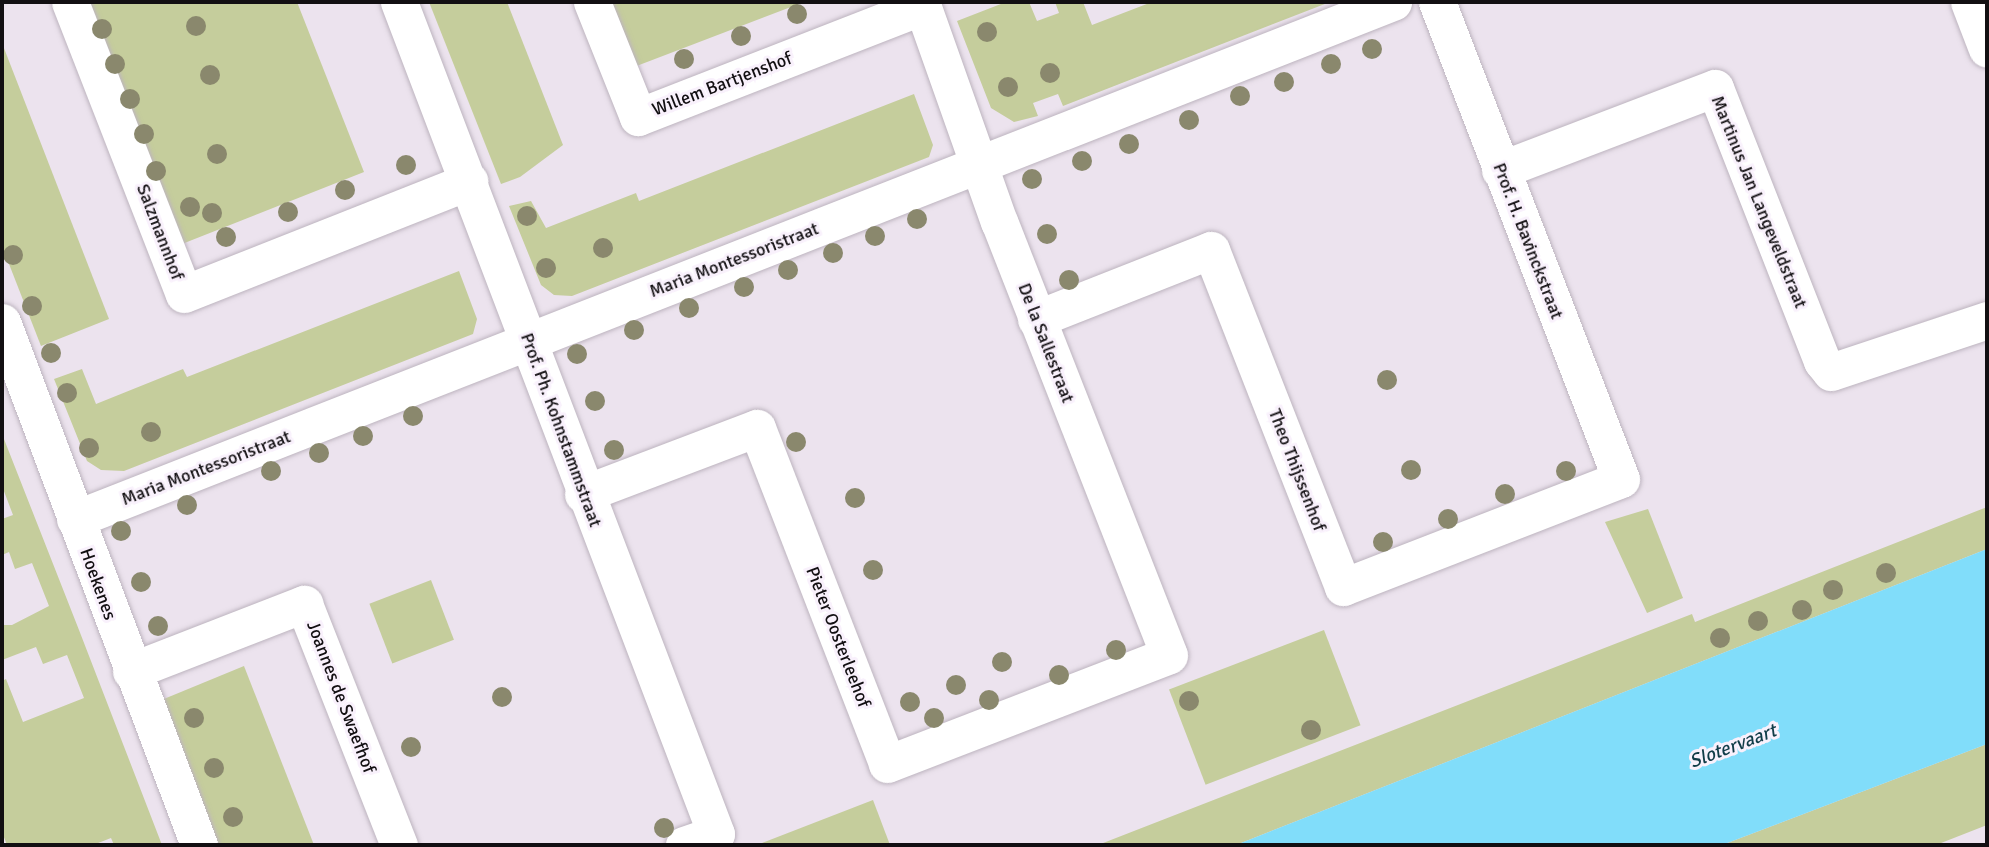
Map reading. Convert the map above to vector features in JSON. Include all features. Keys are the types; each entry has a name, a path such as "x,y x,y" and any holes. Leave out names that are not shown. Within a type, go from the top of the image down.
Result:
{"street":[{"name":"Salzmannhof","path":"70,2 184,294 469,181"},
{"name":"Prof. Ph. Kohnstammstraat","path":"399,2 469,181 583,494 716,834 688,844"},
{"name":"Willem Bartjenshof","path":"593,2 638,117 921,4"},
{"name":"Maria Montessoristraat","path":"75,519 1393,2"},
{"name":"Prof. H. Bavinckstraat","path":"1437,2 1621,479"},
{"path":"1969,2 1987,49"},
{"name":"De la Sallestraat","path":"921,4 1036,318 1169,655 1143,665"},
{"name":"Martinus Jan Langeveldstraat","path":"1500,170 1715,88 1818,353 1831,372 1987,320"},
{"name":"Theo Thijssenhof","path":"1036,318 1211,250 1343,587 1621,479"},
{"name":"Hoekenes","path":"2,322 131,671 199,845"},
{"name":"Pieter Oosterleehof","path":"583,494 757,428 887,764 1143,665"},
{"name":"Joannes de Swaefhof","path":"131,671 304,604 399,845"}],"green space":[{"path":"86,2 297,2 364,172 182,244"},
{"path":"429,2 507,2 563,145 520,177 501,184"},
{"path":"608,2 804,2 634,67"},
{"path":"1006,2 1029,2 1037,21 1059,13 1055,2 1083,2 1092,25 1152,2 1330,2 1063,106 1058,94 1033,103 1038,116 1014,122 991,108 957,21"},
{"path":"2,43 109,319 41,346 2,246"},
{"path":"914,94 933,145 929,157 572,296 554,295 541,285 509,206 531,201 546,228 636,193 639,201"},
{"path":"459,271 477,319 473,334 124,471 101,470 87,461 54,379 82,369 96,404 183,369 187,377"},
{"path":"2,434 162,845 114,845 111,838 93,845 7,845 2,832 2,681 6,679 23,722 84,698 67,655 43,664 36,647 2,660 2,625 12,625 49,606 32,563 15,569 9,552 2,555 2,519 13,515 2,486"},
{"path":"1987,507 1987,549 1236,845 1098,845 1692,614 1695,622"},
{"path":"1648,509 1683,598 1647,613 1605,522"},
{"path":"431,580 454,640 392,663 369,604"},
{"path":"1324,630 1361,725 1206,785 1169,689"},
{"path":"244,666 314,845 215,845 159,701"},
{"path":"1987,744 1987,825 1936,845 1722,845"},
{"path":"873,800 890,845 757,845"}],"water":[{"name":"Slotervaart","path":"1987,549 1987,744 1722,845 1236,845"}]}
